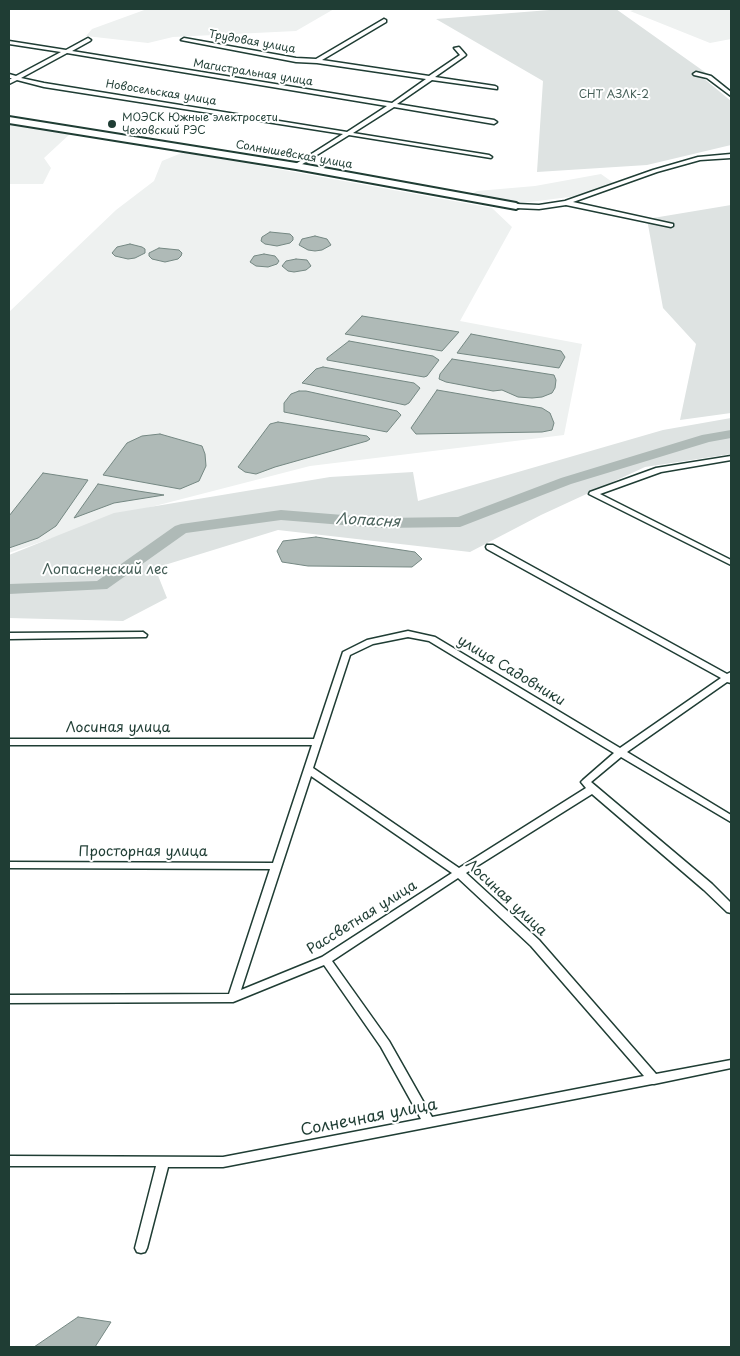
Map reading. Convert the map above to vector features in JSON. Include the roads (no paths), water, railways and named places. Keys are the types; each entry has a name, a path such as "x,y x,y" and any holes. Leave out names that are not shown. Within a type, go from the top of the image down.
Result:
{"street":[{"path":"316,61 384,20"},
{"path":"9,82 68,53 88,40"},
{"name":"Трудовая улица","path":"184,40 296,60 316,61 430,77 495,88"},
{"name":"Магистральная улица","path":"9,42 494,122"},
{"path":"296,166 393,105 463,55 457,48"},
{"path":"696,74 709,77 731,94"},
{"name":"Новосельская улица","path":"9,76 44,85 489,157"},
{"name":"Солнышевская улица","path":"9,120 296,166 516,206"},
{"path":"516,206 539,207 566,203 655,171 700,158 731,156"},
{"path":"566,203 671,225"},
{"path":"731,458 659,470 593,494 731,563"},
{"path":"490,547 730,678 673,714 619,753 586,782 708,886 731,909"},
{"name":"улица Садовники","path":"233,998 346,654 370,642 408,634 432,639 731,819"},
{"path":"9,636 143,635"},
{"name":"Лосиная улица","path":"9,742 317,742"},
{"name":"Лосиная улица","path":"309,770 459,873 535,943 654,1080"},
{"name":"Рассветная улица","path":"9,999 233,998 326,960 592,789"},
{"name":"Просторная улица","path":"9,865 277,866"},
{"path":"326,960 385,1044 429,1123"},
{"name":"Солнечная улица","path":"9,1161 163,1164 223,1162 731,1064"},
{"path":"141,1248 163,1164"}],"waterway":[{"name":"Лопасня","path":"9,589 101,586 181,529 281,515 380,523 460,522 566,481 707,438 731,434"}],"place":[{"name":"МОЭСК Южные электросети Чеховский РЭС","path":"112,124"}],"park label":[{"name":"СНТ АЗЛК-2","path":"614,95"},
{"name":"Лопасненский лес","path":"105,570"}]}
